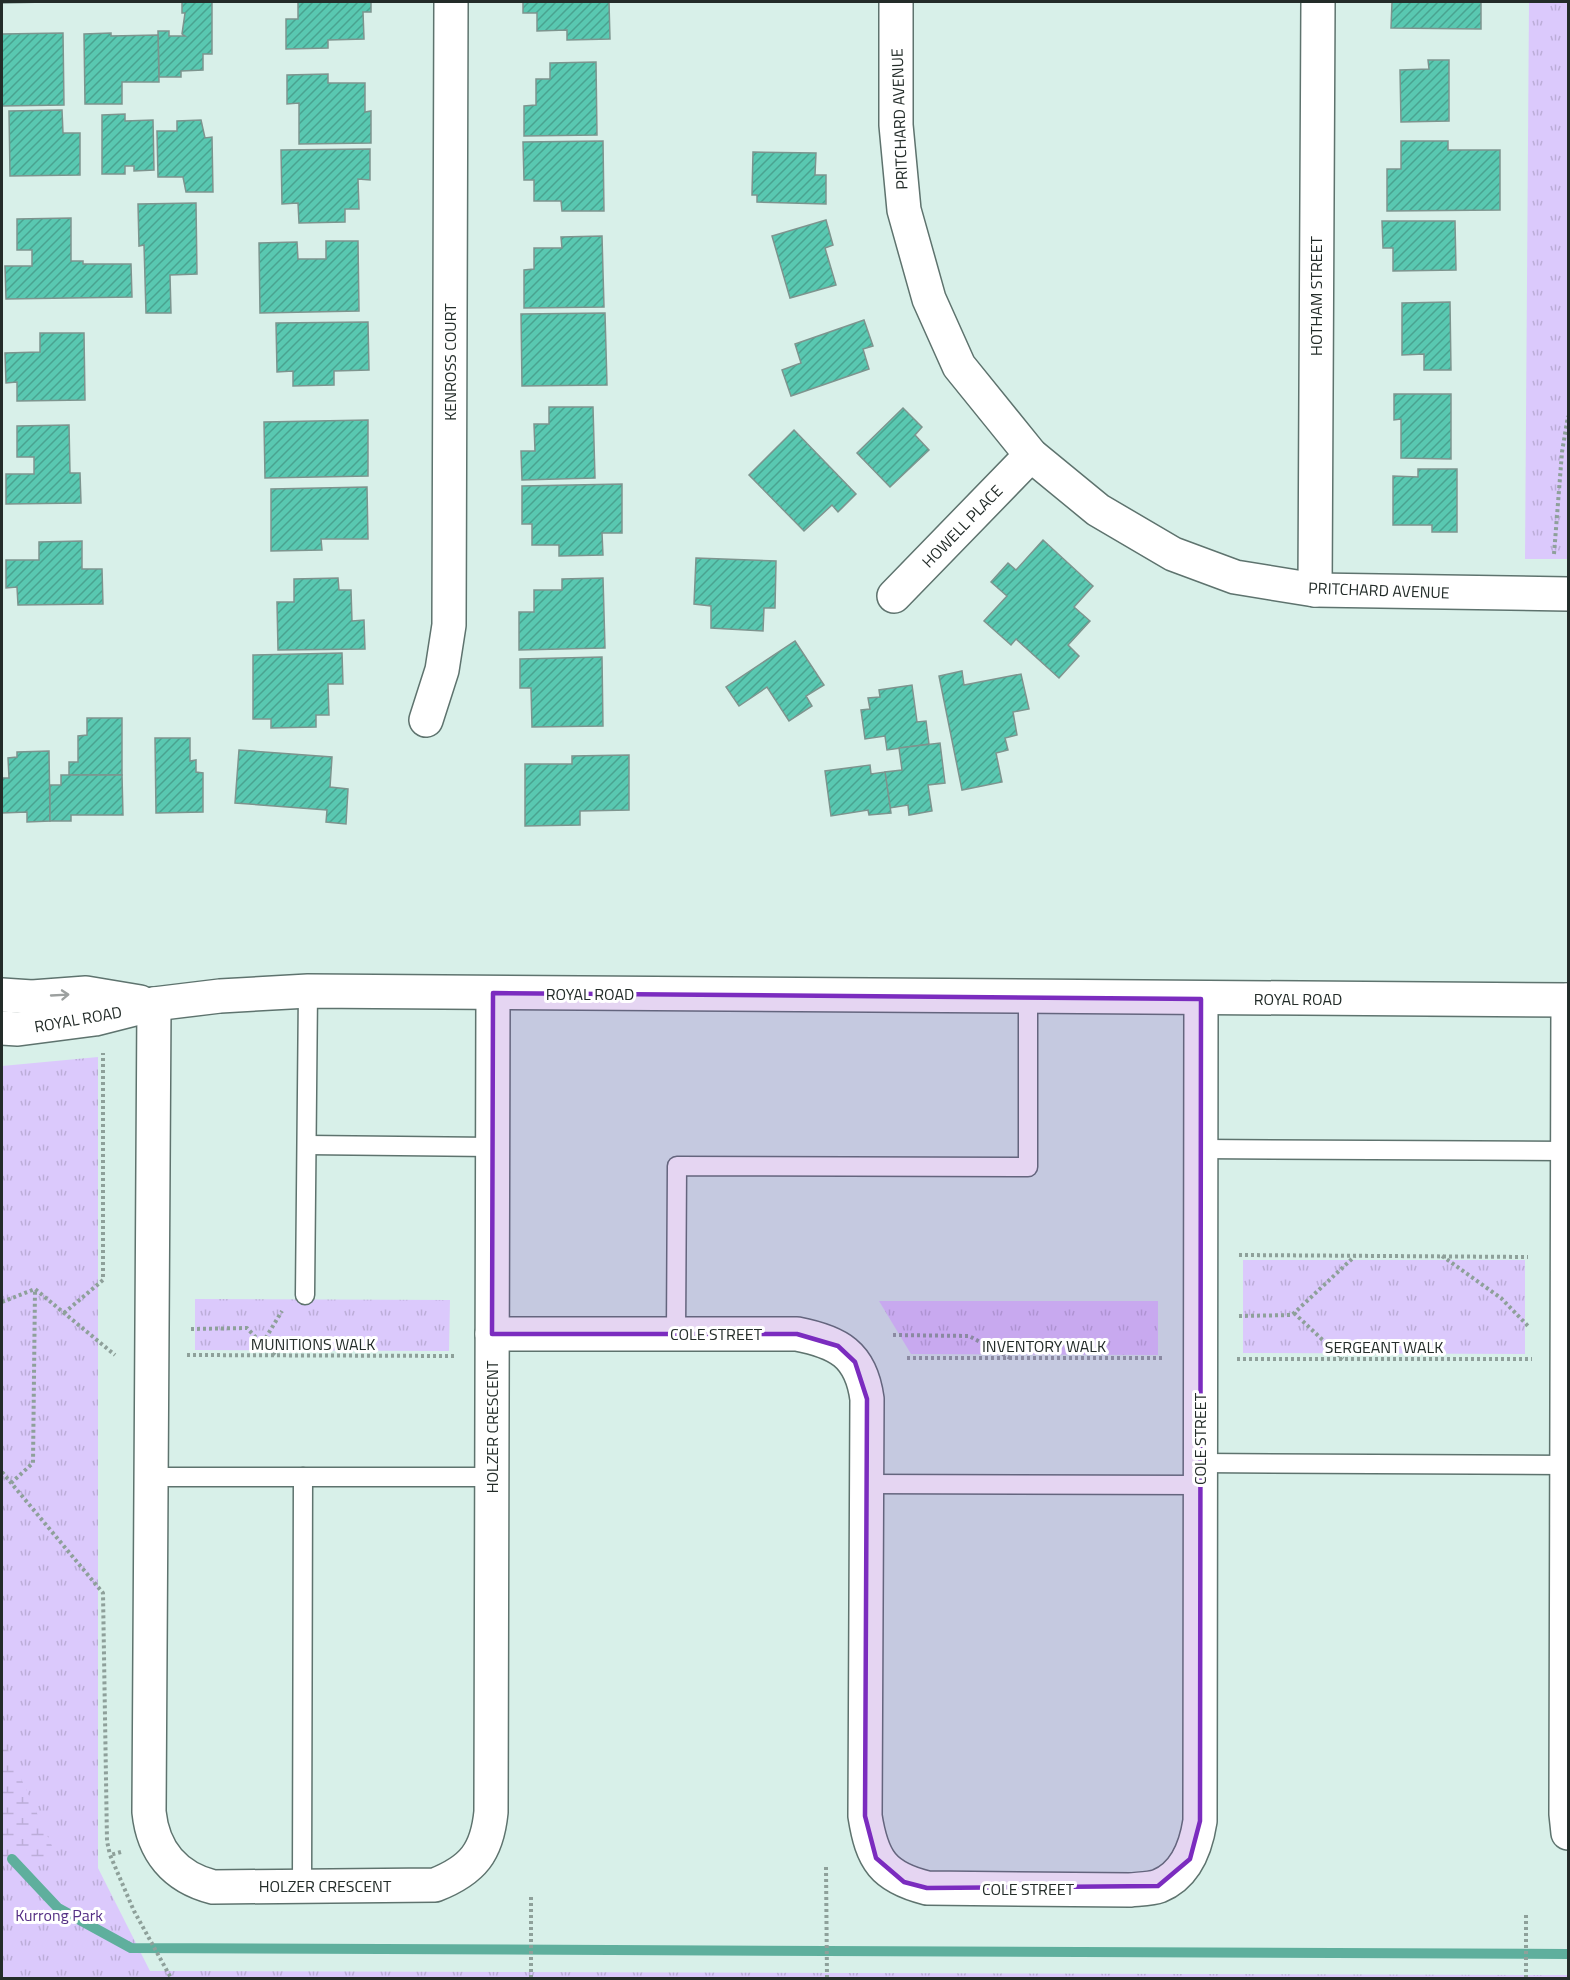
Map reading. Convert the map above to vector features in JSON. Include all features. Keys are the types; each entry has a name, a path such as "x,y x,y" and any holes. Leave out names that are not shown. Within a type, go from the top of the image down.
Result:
{"street":[{"name":"KENROSS COURT","path":"426,720 442,670 449,625 451,2"},
{"name":"PRITCHARD AVENUE","path":"896,2 896,125 904,210 928,299 959,366 1030,455 1098,510 1173,554 1234,577 1315,590 1569,594"},
{"name":"HOTHAM STREET","path":"1315,590 1318,2"},
{"name":"HOWELL PLACE","path":"894,596 1030,455"},
{"name":"ROYAL ROAD","path":"2,1028 18,1029 95,1019 154,1004 220,996 308,991 1028,998 1568,1000"},
{"name":"ROYAL ROAD","path":"2,995 32,997 86,993 154,1004"},
{"name":"HOLZER CRESCENT","path":"154,1004 153,1477 149,1812 154,1839 170,1864 196,1883 213,1887 435,1885 454,1877 470,1865 482,1850 489,1832 491,1812 492,993"},
{"name":"COLE STREET","path":"492,1334 797,1334 821,1339 838,1346 855,1362 865,1382 867,1484 865,1816 876,1858 887,1872 904,1882 927,1888 1130,1890 1158,1886 1190,1859 1196,1845 1200,1821 1201,999"},
{"path":"1568,1000 1566,1814 1569,1833"}],"lane":[{"path":"305,1295 308,991"},
{"path":"676,1334 677,1166 1028,1167 1028,998"},
{"path":"307,1145 492,1147"},
{"path":"1201,1149 1568,1151"},
{"path":"867,1484 1200,1474 1568,1480"},
{"path":"153,1477 492,1477"},
{"path":"302,1886 303,1477"}],"path":[{"path":"1554,554 1562,452 1569,416"},
{"path":"64,1313 104,1280 103,1046"},
{"path":"1239,1255 1528,1257"},
{"path":"1239,1316 1292,1316 1354,1256"},
{"path":"1441,1256 1501,1298 1528,1326"},
{"path":"35,1289 114,1355"},
{"path":"2,1302 35,1289"},
{"path":"11,1483 33,1463 35,1289"},
{"path":"262,1344 286,1305"},
{"path":"1294,1313 1343,1359"},
{"path":"190,1329 246,1328 275,1355"},
{"path":"893,1335 969,1336 1011,1359"},
{"name":"MUNITIONS WALK","path":"181,1355 454,1356"},
{"name":"INVENTORY WALK","path":"907,1358 1172,1359"},
{"name":"SERGEANT WALK","path":"1229,1359 1538,1359"},
{"path":"2,1472 103,1593 107,1841 110,1855 134,1911 171,1978"},
{"path":"110,1855 126,1851"},
{"path":"826,1867 827,1978"},
{"path":"531,1895 531,1978"},
{"path":"1526,1915 1526,1978"}],"highlighted area":[{"path":"493,993 1201,999 1200,1821 1190,1859 1158,1886 927,1888 904,1882 876,1858 865,1816 867,1399 855,1362 838,1346 797,1334 492,1334"}],"green space":[{"path":"1529,2 1568,2 1568,559 1525,559"},
{"name":"Kurrong Park","path":"98,1057 98,1868 150,1971 1568,1975 1568,1978 2,1978 2,1066"},
{"path":"1243,1260 1525,1260 1525,1354 1243,1353"},
{"path":"195,1299 450,1300 449,1351 195,1350"},
{"path":"879,1301 1158,1301 1158,1355 911,1354"},
{"path":"2,1737 58,1859 2,1859"}],"building":[{"path":"182,2 212,2 212,54 203,54 203,70 181,71 181,77 159,77 158,31 169,31 169,36 185,36 182,34 185,13 182,13"},
{"path":"298,2 371,2 371,12 363,12 364,39 328,40 328,48 286,49 286,19 298,19"},
{"path":"523,2 609,2 610,39 567,40 567,30 537,31 537,13 523,13"},
{"path":"1392,2 1481,2 1481,29 1391,28"},
{"path":"63,33 64,105 2,106 2,34"},
{"path":"111,33 111,36 158,35 159,82 122,82 122,104 85,104 84,34"},
{"path":"1428,60 1449,60 1449,121 1401,122 1400,70 1429,69"},
{"path":"596,62 597,135 524,136 524,106 536,105 536,79 550,79 550,63"},
{"path":"328,74 328,83 365,83 365,112 371,111 371,143 299,144 299,103 287,104 287,75"},
{"path":"62,110 63,133 80,133 80,175 10,176 9,111"},
{"path":"125,114 125,121 153,120 154,170 134,171 134,166 125,166 125,174 102,174 102,115"},
{"path":"201,120 205,138 212,137 213,192 186,192 183,177 158,177 157,131 177,131 177,121"},
{"path":"603,141 604,211 562,211 561,201 534,201 534,180 524,180 523,142"},
{"path":"1401,141 1448,141 1448,150 1500,150 1500,210 1387,211 1387,169 1401,169"},
{"path":"370,149 370,180 358,179 359,209 345,209 345,222 299,223 298,203 282,204 281,150"},
{"path":"753,152 816,153 815,175 826,175 826,204 757,202 757,195 752,195"},
{"path":"196,203 197,274 170,275 171,313 146,313 144,245 139,246 138,204"},
{"path":"71,218 71,261 83,261 83,264 131,264 132,297 6,299 5,266 32,266 32,250 17,250 17,219"},
{"path":"826,220 833,245 825,248 836,285 790,298 772,236"},
{"path":"1382,221 1455,221 1456,270 1393,271 1393,248 1383,248"},
{"path":"602,236 604,307 524,308 524,270 534,269 534,248 562,248 561,237"},
{"path":"326,241 358,241 359,311 260,313 259,243 297,242 298,259 326,259"},
{"path":"1450,302 1451,370 1424,370 1424,354 1402,355 1402,303"},
{"path":"605,313 607,385 522,386 521,314"},
{"path":"864,320 873,346 863,349 869,369 791,396 782,370 801,363 795,344"},
{"path":"368,322 369,370 334,371 334,385 293,386 293,371 277,372 276,323"},
{"path":"40,333 84,333 85,400 17,401 17,382 6,383 5,353 40,352"},
{"path":"1394,394 1451,394 1451,459 1401,458 1401,419 1394,420"},
{"path":"549,407 593,407 595,478 522,480 521,451 535,451 534,424 549,424"},
{"path":"903,408 922,427 915,435 929,450 890,487 857,453"},
{"path":"368,420 368,476 265,478 264,422"},
{"path":"69,425 70,473 80,473 81,503 6,504 6,474 34,474 34,457 17,457 17,426"},
{"path":"794,430 856,494 838,512 832,505 804,531 749,475"},
{"path":"1418,469 1457,469 1457,532 1432,532 1432,525 1393,525 1393,476 1418,477"},
{"path":"622,484 622,533 602,533 603,555 559,556 559,545 532,545 532,524 522,524 522,486"},
{"path":"367,487 368,539 321,539 322,550 271,551 271,489"},
{"path":"1043,540 1093,586 1074,607 1090,621 1068,645 1079,656 1059,678 1016,639 1011,645 984,621 1007,596 991,582 1008,563 1016,570"},
{"path":"82,541 82,569 102,569 103,604 18,605 17,587 6,588 6,560 39,560 39,542"},
{"path":"696,558 776,561 775,608 764,608 763,631 711,628 711,606 694,604"},
{"path":"338,578 339,590 351,590 352,621 364,620 365,649 278,650 277,602 294,602 294,579"},
{"path":"603,578 605,648 519,650 519,612 534,612 534,590 562,590 562,579"},
{"path":"795,641 824,685 806,696 812,706 789,721 767,687 739,706 726,687"},
{"path":"342,653 343,684 328,684 329,715 316,715 316,727 271,728 271,719 253,719 253,655"},
{"path":"602,657 603,726 532,727 531,688 520,688 520,659"},
{"path":"962,671 964,685 1021,674 1029,709 1013,712 1017,735 1005,738 1008,750 996,753 1002,782 962,790 939,676"},
{"path":"912,685 917,722 926,721 929,744 887,750 885,736 865,739 861,710 870,709 868,698 880,697 879,690"},
{"path":"87,718 122,718 122,775 69,775 69,762 78,762 78,736 87,735"},
{"path":"155,738 190,738 190,761 196,760 196,772 203,773 203,812 156,813"},
{"path":"940,743 945,783 928,785 932,811 909,815 908,805 890,808 885,772 902,770 899,748"},
{"path":"239,750 332,757 330,787 348,789 346,824 326,822 327,810 235,803"},
{"path":"49,751 50,821 27,822 27,812 2,813 2,778 9,778 8,758 17,757 17,752"},
{"path":"629,755 629,810 580,811 580,825 525,826 525,764 572,764 572,756"},
{"path":"870,765 871,774 885,772 891,813 869,815 868,810 831,816 825,771"},
{"path":"61,775 122,775 123,815 71,815 71,821 50,821 50,785 61,785"}],"waterway":[{"path":"12,1859 58,1908 131,1948 1568,1954"}]}
